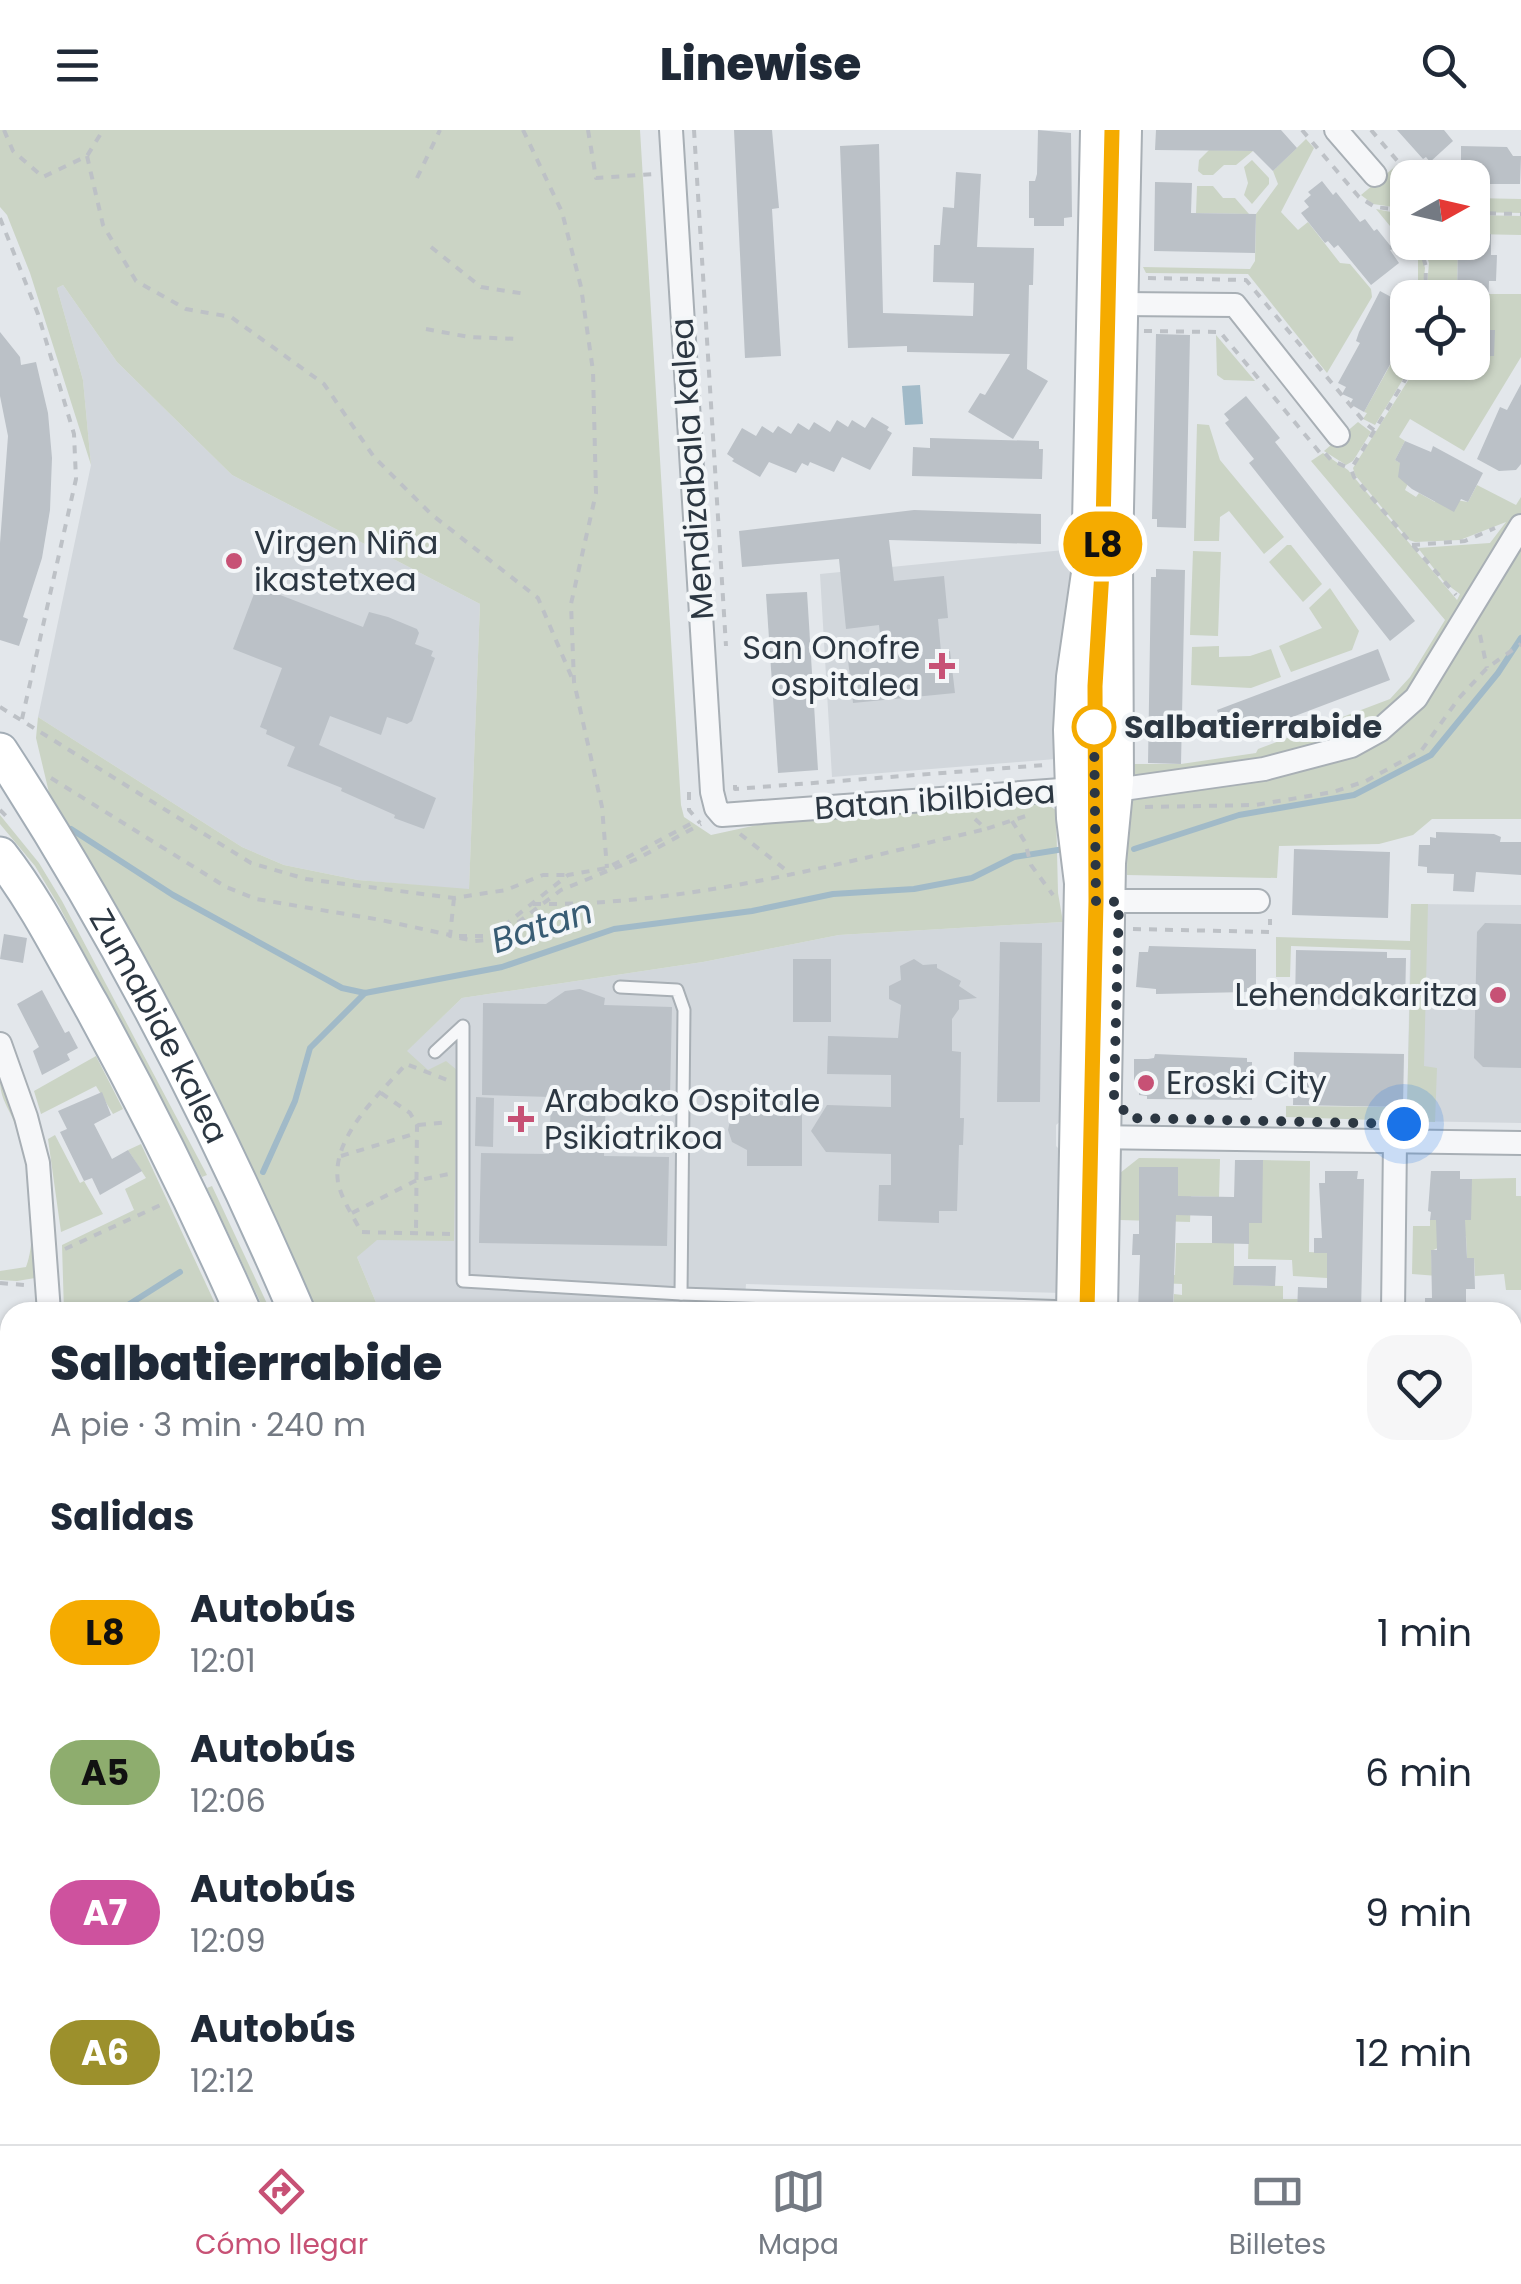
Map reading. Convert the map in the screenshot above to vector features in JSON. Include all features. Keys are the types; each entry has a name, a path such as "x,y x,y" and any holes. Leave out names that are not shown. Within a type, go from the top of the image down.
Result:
{"main road":[{"name":"Zumabide kalea","path":"0,751 92,906 174,1056 292,1302"},
{"name":"Zumabide kalea","path":"0,855 45,923 187,1192 239,1302"}],"street":[{"name":"Mendizabala kalea","path":"671,130 706,814"},
{"path":"1083,1302 1102,901 1071,700 1088,573 1097,130"},
{"path":"1090,1136 1080,882 1085,783 1116,556 1128,304 1125,130"},
{"path":"1336,130 1374,175"},
{"path":"1128,304 1235,305 1338,435"},
{"name":"Batan ibilbidea","path":"706,814 728,816 1297,762 1351,746 1380,730 1416,698 1510,526"},
{"path":"1102,901 1258,901"},
{"path":"0,1044 38,1163 48,1302"},
{"path":"1090,1136 1521,1143"},
{"path":"1393,1302 1395,1141"}],"lane":[{"path":"1102,571 1112,130"},
{"path":"1085,783 1101,586"},
{"path":"620,987 677,990 684,1010 681,1294"},
{"path":"436,1052 464,1026 463,1281 870,1302"}],"path":[{"path":"4,130 13,151 43,178 87,156 100,135"},
{"path":"417,178 440,130"},
{"path":"523,130 562,212 581,287 593,371 596,494 571,604 574,682"},
{"path":"588,130 596,178 654,174"},
{"path":"694,130 726,653"},
{"path":"1372,130 1397,160"},
{"path":"87,156 103,225 136,281 186,309 231,317 324,384 374,457 431,514 538,598 574,682 602,806 606,868"},
{"path":"1490,213 1521,214"},
{"path":"0,218 38,314 74,434 76,479 22,720"},
{"path":"431,247 481,287 526,294"},
{"path":"1128,304 1134,331 1220,332 1321,454 1324,452 1331,460 1351,469 1460,599"},
{"path":"426,329 470,338 518,339"},
{"path":"1351,469 1405,380"},
{"path":"1466,540 1510,526"},
{"path":"1411,545 1489,540"},
{"path":"1478,626 1487,668"},
{"path":"1505,653 1521,644"},
{"path":"0,707 251,863 306,878 454,898 506,890 543,875 606,868 706,814"},
{"path":"734,770 735,789 1085,783"},
{"path":"49,776 226,887 256,900 381,920 450,936 491,936 568,875"},
{"name":"Batan ibilbidea","path":"1012,820 1025,842 1031,865 1059,902"},
{"path":"732,828 791,875"},
{"name":"Batan ibilbidea","path":"532,904 579,905 791,875 986,829"},
{"path":"450,936 454,898"},
{"path":"464,1086 406,1064 363,1114 340,1156 339,1186 362,1232 464,1235"},
{"path":"381,1093 410,1112 417,1125 416,1233"},
{"path":"417,1125 464,1120"},
{"path":"340,1156 417,1133"},
{"path":"352,1213 415,1181 464,1173"},
{"path":"57,1253 187,1192"},
{"path":"0,1284 47,1286"}],"shaded area":[{"name":"Virgen Niña ikastetxea","path":"63,285 117,362 232,475 480,604 469,890 358,880 284,865 242,847 38,717 91,465 83,380 57,288"},
{"name":"San Onofre ospitalea","path":"1074,549 1057,684 1056,759 832,777 820,574"},
{"path":"1411,904 1521,905 1521,1123 1407,1121"},
{"path":"1063,922 1063,1119 1056,1125 1056,1146 1064,1154 1062,1293 746,1284 745,1302 376,1302 357,1257 378,1078 462,998 703,962 839,935"}],"green space":[{"path":"0,130 640,130 684,817 711,835 766,823 1041,801 1056,810 1058,893 1063,922 839,935 703,962 462,998 407,1051 428,1070 446,1061 457,1070 454,1241 377,1240 357,1257 376,1302 311,1302 174,1014 51,801 36,738 38,717 242,847 284,865 358,880 469,889 480,604 232,475 117,362 63,285 57,288 83,380 91,465 30,273 7,215 0,207"},
{"path":"1306,139 1314,148 1281,212 1298,230 1308,222 1340,263 1350,264 1371,289 1372,297 1327,373 1248,274 1146,273 1143,267 1250,269 1255,261 1256,214 1278,184 1273,171"},
{"path":"1209,150 1253,151 1236,165 1224,165 1213,175 1203,175 1198,171 1199,160"},
{"path":"1252,160 1269,178 1269,184 1252,204 1244,195 1248,183 1244,167"},
{"path":"1390,171 1390,206 1373,204 1361,195"},
{"path":"1197,186 1213,186 1223,198 1235,198 1249,214 1196,213"},
{"path":"1490,198 1521,199 1521,213 1490,212"},
{"path":"1376,209 1390,212 1390,226"},
{"path":"1490,215 1521,216 1521,235 1490,234"},
{"path":"1418,260 1423,260 1424,280 1418,280"},
{"path":"1428,260 1458,260 1457,280 1428,280"},
{"path":"1490,294 1521,294 1521,357 1464,451 1410,419 1399,437 1405,441 1395,460 1404,465 1399,478 1410,479 1405,490 1416,497 1419,493 1435,502 1438,497 1468,502 1477,485 1516,505 1521,497 1521,819 1432,819 1413,835 1379,844 1279,846 1277,878 1127,875 1128,764 1181,764 1256,753 1390,699 1410,677 1445,620 1311,461 1323,453 1348,470 1457,600 1460,594 1445,583 1418,548 1490,543 1506,522 1460,540 1409,540 1353,468 1408,380 1490,380"},
{"path":"1216,335 1255,381 1224,380 1217,375"},
{"path":"1390,365 1390,380 1403,380 1375,425 1363,419 1367,413 1364,412"},
{"path":"1358,422 1371,432 1353,461 1346,465 1324,451"},
{"path":"1197,424 1209,425 1220,460 1284,537 1264,554 1229,511 1220,517 1219,541 1194,541"},
{"path":"1287,545 1322,584 1303,602 1269,562"},
{"path":"1193,551 1221,552 1218,636 1190,635"},
{"path":"1330,588 1359,631 1352,650 1291,672 1279,646 1322,628 1309,608"},
{"path":"1219,646 1219,657 1250,656 1271,649 1281,677 1251,688 1191,685 1192,647"},
{"path":"0,815 39,863 62,901 207,1175 202,1177 59,906 35,866 0,824"},
{"path":"1411,904 1428,904 1424,1066 1437,1068 1435,1122 1286,1117 1286,1106 1407,1107 1411,950 1291,946 1290,977 1276,977 1276,937 1410,941"},
{"path":"96,1056 123,1109 113,1114 96,1086 41,1114 34,1091"},
{"path":"0,1079 5,1079 23,1127 41,1277 17,1281 0,1280 0,1271 26,1267 32,1213 22,1150"},
{"path":"55,1135 80,1183 84,1181 103,1214 61,1232 48,1139"},
{"path":"141,1144 214,1302 64,1302 62,1245 134,1210 125,1189 146,1178 128,1150"},
{"path":"1139,1158 1220,1159 1219,1197 1191,1196 1190,1222 1120,1220 1120,1173"},
{"path":"1263,1160 1310,1161 1309,1252 1327,1253 1327,1278 1293,1276 1292,1260 1248,1259 1249,1223"},
{"path":"1516,1178 1516,1196 1521,1196 1521,1290 1506,1290 1504,1274 1475,1276 1474,1258 1467,1258 1466,1236 1431,1251 1432,1273 1451,1277 1412,1274 1413,1226 1430,1226 1430,1220 1445,1220 1472,1179"},
{"path":"212,1186 266,1302 260,1302 207,1188"},
{"path":"1176,1243 1234,1243 1234,1285 1283,1286 1283,1299 1298,1302 1174,1302 1174,1294 1182,1295 1182,1284 1158,1283 1158,1275 1175,1275"}],"water":[{"path":"920,385 923,424 905,425 902,386"}],"building":[{"path":"734,130 772,130 779,208 772,209 781,356 745,358"},
{"path":"1038,130 1071,133 1072,217 1064,218 1064,226 1034,226 1034,218 1029,218 1029,181 1035,181 1037,174"},
{"path":"1156,130 1281,130 1297,148 1273,171 1253,151 1155,150"},
{"path":"1397,130 1444,130 1453,141 1432,160 1423,159"},
{"path":"879,144 883,313 973,316 974,283 933,282 934,245 940,245 943,207 954,208 956,172 981,174 977,247 1034,248 1027,369 1048,381 1013,439 968,412 980,393 985,395 1010,354 907,352 907,346 848,348 840,146"},
{"path":"1461,146 1507,147 1513,156 1521,156 1520,184 1490,184 1490,160 1461,160"},
{"path":"1322,181 1360,222 1365,219 1374,231 1377,229 1390,245 1390,260 1399,263 1371,285 1338,245 1334,248 1328,241 1325,243 1301,213 1309,207 1304,201 1311,195 1308,192"},
{"path":"1155,182 1192,183 1191,213 1256,214 1255,253 1154,251"},
{"path":"1491,234 1491,255 1497,255 1496,281 1457,280 1458,260 1490,260"},
{"path":"1380,291 1390,296 1390,364 1364,412 1350,404 1353,399 1342,394 1346,387 1338,383 1360,343 1356,341"},
{"path":"1490,330 1495,330 1494,356 1490,356"},
{"path":"0,332 20,357 21,365 36,362 48,413 52,458 50,510 42,558 23,617 28,619 19,646 0,640 0,543 8,436 0,396"},
{"path":"1156,334 1190,335 1186,528 1157,527 1157,519 1152,519"},
{"path":"1521,384 1521,464 1516,470 1499,471 1477,459 1500,407 1507,410"},
{"path":"1246,396 1280,438 1275,442 1415,621 1390,641 1249,463 1254,459 1225,423 1229,420 1224,414"},
{"path":"872,417 892,433 870,470 842,457 834,472 810,462 808,466 802,463 796,473 769,462 760,477 727,454 742,428 756,436 762,426 773,433 778,426 791,434 798,423 809,430 814,422 830,432 837,420 848,427 852,420 865,428"},
{"path":"930,438 1039,441 1039,449 1043,449 1042,479 912,476 913,447 930,448"},
{"path":"1405,441 1431,452 1433,446 1483,473 1468,502 1461,499 1454,512 1398,477 1400,463 1395,460"},
{"path":"914,510 1041,514 1041,544 889,540 894,581 944,576 948,618 938,619 941,652 950,651 955,693 853,703 848,660 882,656 879,625 846,629 839,559 742,567 739,531"},
{"path":"1156,569 1185,570 1181,764 1148,763 1151,577 1156,577"},
{"path":"257,586 363,627 369,612 388,617 417,629 415,644 433,651 431,656 435,658 412,721 407,724 387,717 381,735 330,716 319,745 436,798 424,829 287,766 295,747 266,734 267,730 260,727 282,668 233,649"},
{"path":"807,592 818,770 778,773 766,594"},
{"path":"1378,649 1390,680 1229,741 1217,710"},
{"path":"1436,832 1494,834 1501,837 1500,842 1521,842 1521,875 1476,872 1474,892 1453,891 1454,874 1427,873 1427,867 1418,866 1419,845 1430,845 1430,837 1436,838"},
{"path":"1294,849 1390,852 1388,918 1292,915"},
{"name":"Lehendakaritza","path":"1485,923 1521,924 1521,1068 1483,1067 1474,1058 1477,932"},
{"path":"4,934 27,938 23,963 0,959"},
{"path":"1000,942 1042,943 1040,1102 997,1102"},
{"path":"1149,946 1256,949 1256,988 1247,988 1247,992 1156,994 1156,989 1136,987 1139,952 1148,952"},
{"path":"1296,950 1387,952 1387,958 1406,958 1405,1006 1295,1004"},
{"path":"793,959 831,959 831,1022 793,1022"},
{"path":"914,959 923,965 937,964 937,968 961,981 959,986 977,998 959,1000 959,1009 952,1019 952,1051 961,1052 963,1145 959,1145 957,1211 939,1211 939,1223 878,1221 879,1185 891,1185 891,1154 826,1152 811,1131 827,1105 891,1107 891,1075 827,1074 828,1036 898,1038 901,1005 889,999 889,986 901,980 900,966"},
{"path":"580,989 605,998 604,1005 672,1007 670,1097 606,1095 604,1156 669,1157 667,1246 479,1243 481,1153 549,1154 551,1097 482,1095 483,1003 546,1004 565,991"},
{"path":"42,990 65,1033 69,1031 78,1048 67,1054 70,1060 42,1075 33,1051 39,1047 17,1004"},
{"path":"1294,1052 1404,1054 1403,1107 1293,1105"},
{"path":"1155,1054 1247,1058 1247,1062 1252,1062 1252,1100 1147,1099 1139,1095 1139,1082 1134,1082 1134,1059 1154,1058"},
{"path":"747,1091 802,1091 802,1166 747,1166 747,1150 732,1142 728,1130 731,1116 747,1104"},
{"path":"102,1092 111,1115 94,1124 112,1159 128,1150 142,1171 100,1195 92,1178 84,1181 60,1132 67,1129 58,1111"},
{"path":"476,1097 494,1098 493,1147 475,1146"},
{"path":"1235,1160 1263,1160 1262,1223 1249,1223 1249,1244 1212,1243 1212,1216 1176,1215 1173,1302 1138,1302 1140,1255 1132,1255 1133,1234 1139,1234 1139,1167 1178,1167 1178,1196 1234,1197"},
{"path":"1325,1171 1358,1171 1357,1179 1364,1179 1361,1302 1297,1302 1298,1287 1327,1288 1327,1253 1314,1253 1314,1238 1322,1238 1319,1183 1325,1183"},
{"path":"1431,1171 1460,1171 1460,1179 1472,1179 1471,1220 1465,1220 1467,1258 1474,1258 1475,1289 1466,1289 1466,1302 1425,1302 1425,1298 1432,1298 1431,1250 1437,1250 1436,1220 1430,1220"},
{"path":"1234,1266 1276,1266 1275,1286 1233,1285"}],"waterway":[{"path":"1134,849 1239,815 1354,795 1431,755 1498,673 1521,638"},
{"name":"Batan","path":"71,829 173,895 342,988 365,993 502,967 614,929 752,911 833,894 914,889 972,878 1014,857 1064,849"},
{"path":"263,1172 295,1101 310,1048 365,993"},
{"path":"133,1302 180,1272"}],"bus line":[{"name":"L8","path":"1087,1302 1096,901 1095,686 1102,571 1112,130"}],"place":[{"name":"Virgen Niña ikastetxea","path":"234,561"},
{"name":"San Onofre ospitalea","path":"942,666"},
{"name":"Salbatierrabide","path":"1094,727"},
{"name":"Lehendakaritza","path":"1498,995"},
{"name":"Eroski City","path":"1146,1083"},
{"name":"Arabako Ospitale Psikiatrikoa","path":"521,1119"}],"route":[{"path":"1094,727 1096,901 1119,902 1114,1096 1118,1104 1129,1118 1404,1124"}]}
